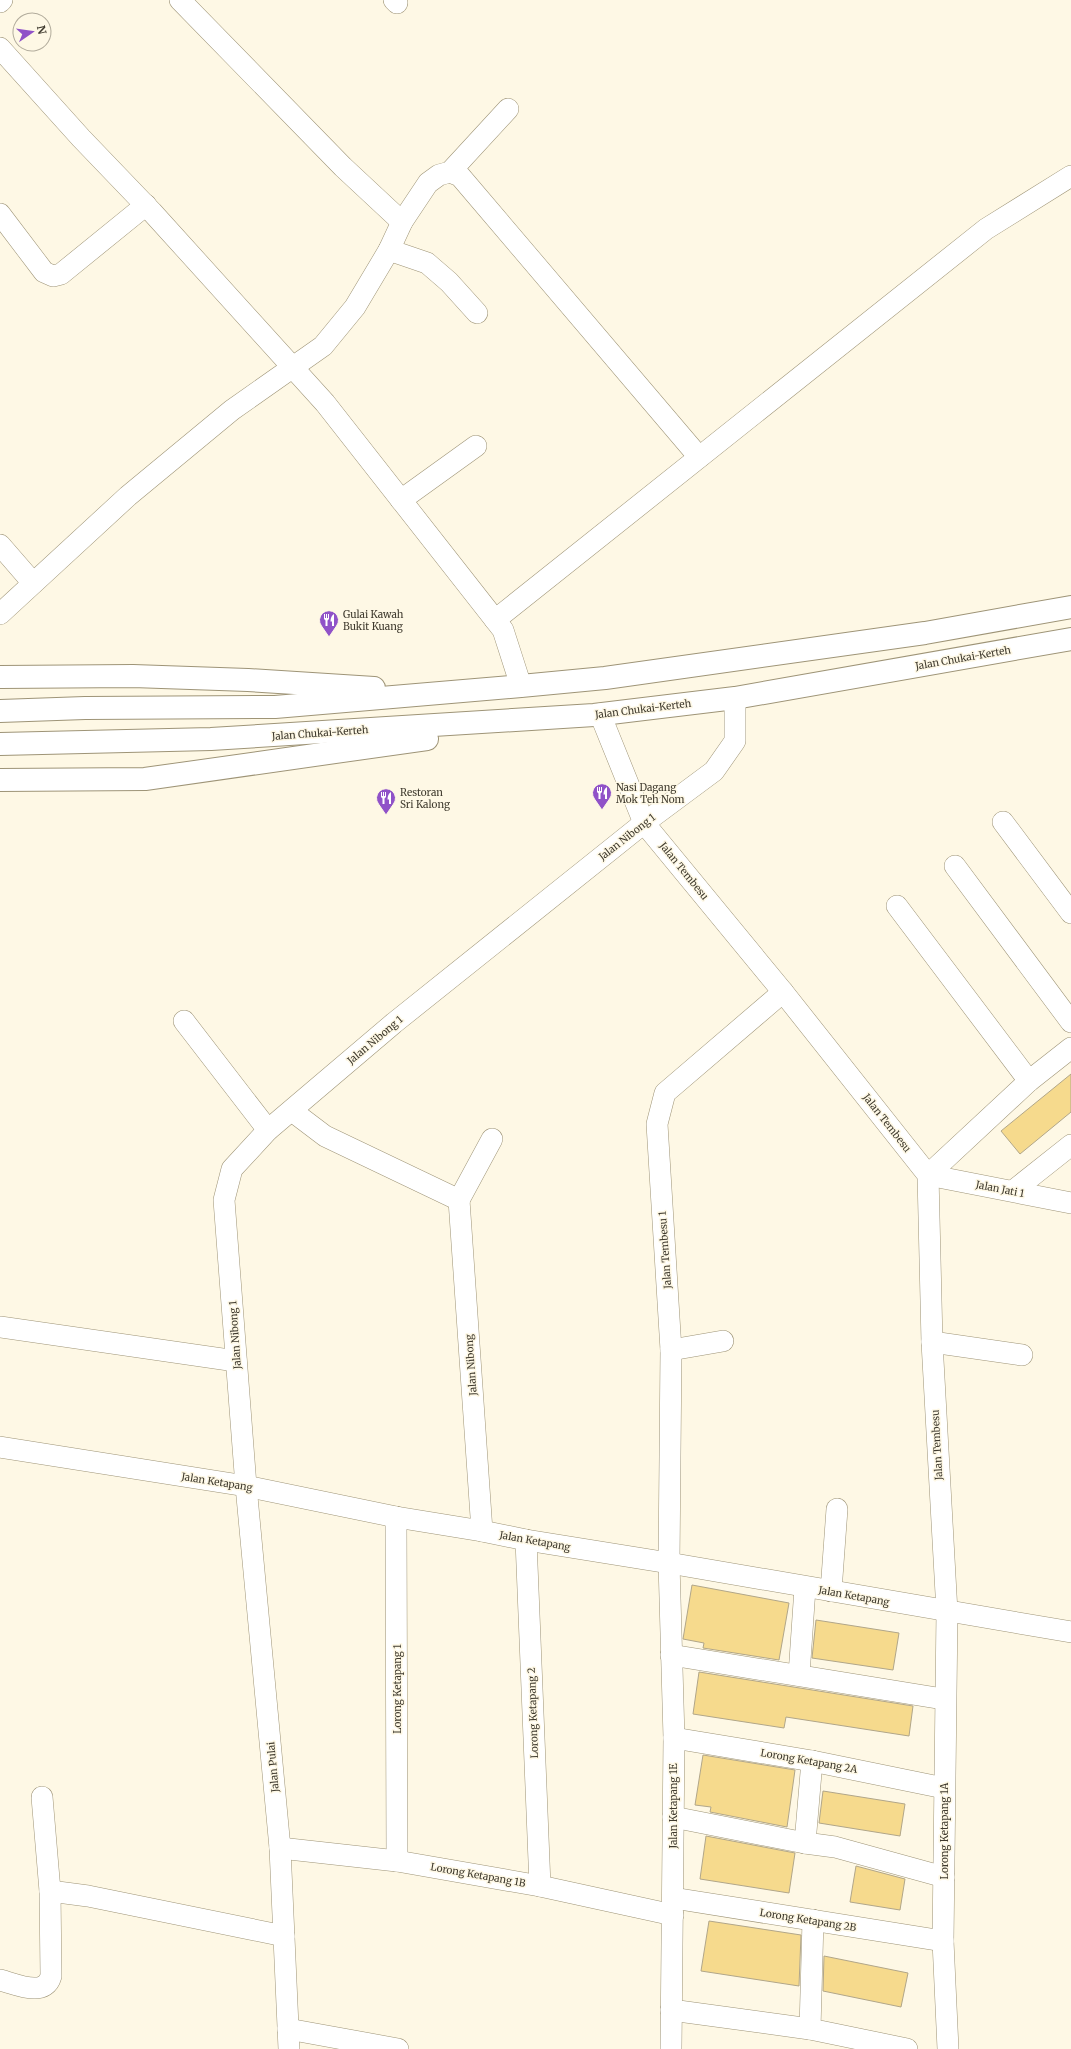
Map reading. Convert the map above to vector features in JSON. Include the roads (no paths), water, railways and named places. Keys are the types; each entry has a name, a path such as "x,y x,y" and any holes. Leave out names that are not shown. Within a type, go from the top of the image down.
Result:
{"highway":[{"path":"0,711 85,708 275,707 605,678 926,633 1071,607"},
{"name":"Jalan Chukai-Kerteh","path":"0,744 211,740 597,715 735,698 1071,639"},
{"path":"0,678 148,676 248,680 448,693"},
{"path":"0,780 145,779 597,715"}],"street":[{"path":"180,0 343,168 402,222"},
{"path":"0,48 81,138 146,205 325,403 503,630 521,686"},
{"path":"0,614 135,491 232,410 323,346 355,307 389,250 402,222 428,183 439,175 450,172 508,109"},
{"path":"450,172 460,176 699,457"},
{"path":"495,620 986,229 1071,176"},
{"path":"0,214 44,272 53,276 61,274 146,205"},
{"path":"389,250 427,263 449,282 477,313"},
{"path":"401,500 476,446"},
{"path":"0,545 33,583"},
{"name":"Jalan Nibong 1","path":"246,1486 224,1200 232,1169 268,1130 394,1023 644,823 714,771 735,741 735,698"},
{"name":"Jalan Tembesu","path":"597,715 644,823 783,992 928,1175 932,1342 947,1612"},
{"path":"1003,822 1071,913"},
{"path":"955,866 1071,1022"},
{"path":"897,906 1029,1081"},
{"name":"Jalan Tembesu 1","path":"669,1563 671,1350 656,1124 665,1093 783,992"},
{"path":"184,1021 268,1130"},
{"path":"928,1175 1029,1081 1071,1048"},
{"path":"292,1111 325,1136 459,1200 492,1139"},
{"path":"1013,1191 1071,1146"},
{"name":"Jalan Jati 1","path":"928,1175 1071,1203"},
{"name":"Jalan Nibong","path":"459,1200 482,1531"},
{"path":"0,1327 236,1361"},
{"path":"671,1350 723,1341"},
{"path":"932,1342 1022,1355"},
{"name":"Jalan Ketapang","path":"0,1447 246,1486 396,1517 669,1563 805,1588 831,1591 1071,1632"},
{"name":"Jalan Pulai","path":"246,1486 280,1848 288,2039"},
{"path":"831,1591 837,1509"},
{"name":"Lorong Ketapang 1","path":"396,1517 397,1861"},
{"name":"Lorong Ketapang 2","path":"526,1540 540,1886"},
{"name":"Jalan Ketapang 1E","path":"669,1563 674,1738 671,2049"},
{"path":"799,1675 805,1588"},
{"name":"Lorong Ketapang 1A","path":"947,1612 943,1941 948,2049"},
{"path":"671,1655 937,1698"},
{"name":"Lorong Ketapang 2A","path":"674,1738 812,1761 944,1788"},
{"path":"805,1843 812,1761"},
{"path":"0,1980 36,1989 44,1987 49,1983 51,1976 50,1891 42,1797"},
{"path":"673,1817 805,1843 835,1847 944,1877"},
{"name":"Lorong Ketapang 1B","path":"280,1848 397,1861 673,1907"},
{"path":"50,1891 88,1896 284,1936"},
{"name":"Lorong Ketapang 2B","path":"673,1907 813,1920 943,1941"},
{"path":"810,2029 813,1920"},
{"path":"671,2010 810,2029 907,2049"},
{"path":"288,2039 398,2049"}],"place":[{"name":"Gulai Kawah Bukit Kuang","path":"329,637"},
{"name":"Nasi Dagang Mok Teh Nom","path":"602,810"},
{"name":"Restoran Sri Kalong","path":"386,815"}]}
